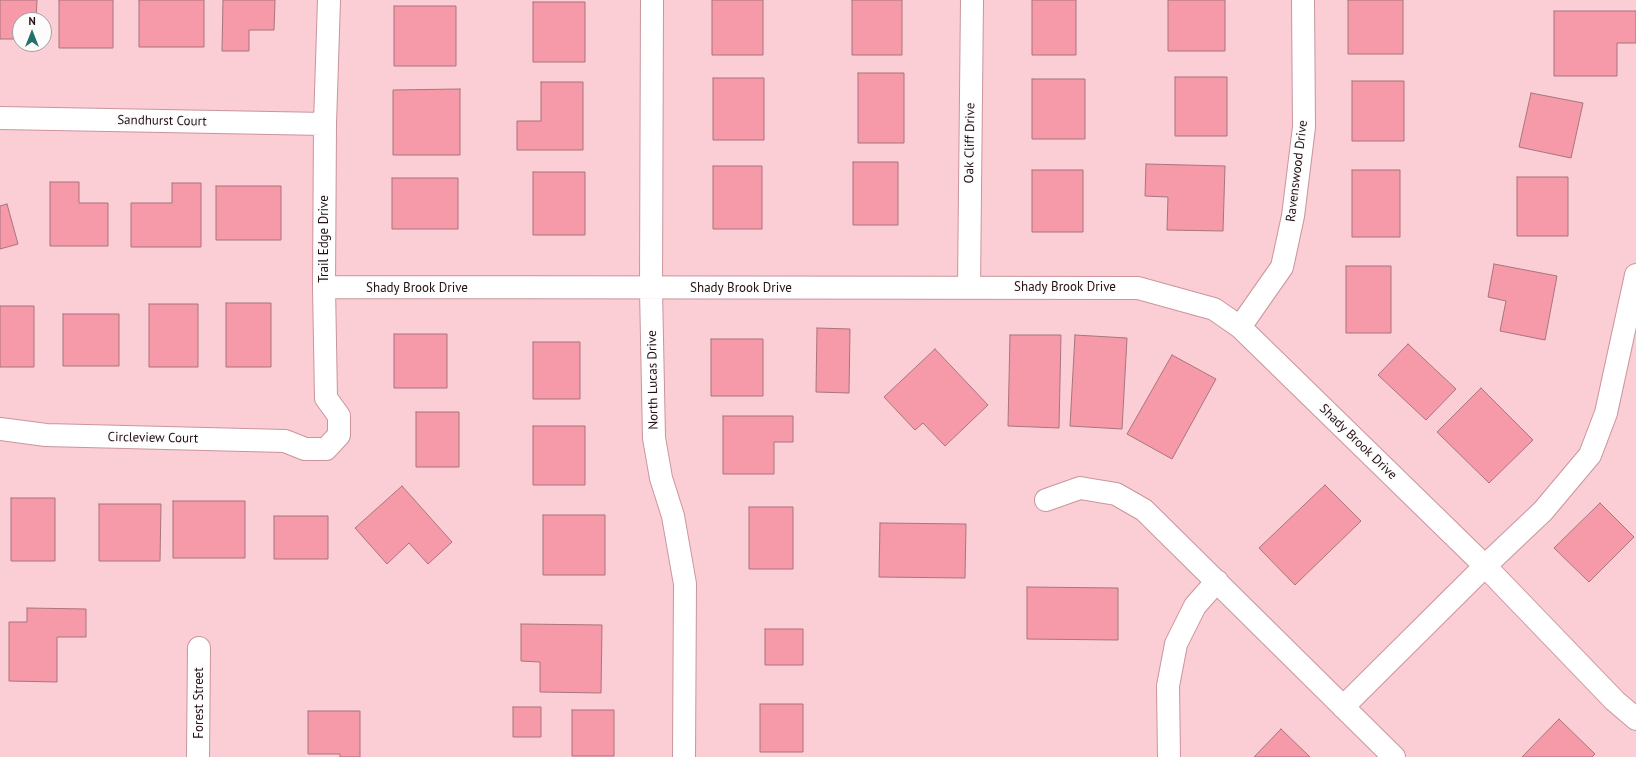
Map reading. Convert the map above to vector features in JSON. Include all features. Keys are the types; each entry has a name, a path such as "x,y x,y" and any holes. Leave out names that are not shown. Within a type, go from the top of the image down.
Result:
{"street":[{"name":"Trail Edge Drive","path":"305,449 326,449 339,435 339,416 326,398 324,287 325,124 329,0"},
{"name":"North Lucas Drive","path":"652,0 651,289 654,438 661,478 673,516 685,584 684,757"},
{"name":"Oak Cliff Drive","path":"969,287 972,0"},
{"name":"Ravenswood Drive","path":"1240,327 1282,267 1293,216 1304,127 1303,0"},
{"name":"Sandhurst Court","path":"0,118 325,124"},
{"path":"1343,707 1484,566 1543,511 1590,455 1606,413 1636,275"},
{"name":"Shady Brook Drive","path":"324,287 651,289 969,287 1138,288 1214,309 1240,327 1484,566 1615,701 1636,719"},
{"name":"Circleview Court","path":"0,429 46,435 285,442 305,449"},
{"path":"1046,500 1080,488 1116,494 1144,510 1394,757"},
{"path":"1169,757 1168,686 1176,644 1195,606 1217,581"},
{"name":"Forest Street","path":"198,757 199,648"}],"building":[{"path":"0,0 37,0 36,12 12,12 12,39 0,39"},
{"path":"59,0 113,0 113,48 59,48"},
{"path":"139,0 204,0 204,47 139,47"},
{"path":"223,0 275,0 274,30 249,30 249,51 222,51"},
{"path":"712,0 763,0 763,55 712,55"},
{"path":"852,0 902,0 902,55 852,55"},
{"path":"1032,0 1076,0 1076,55 1032,55"},
{"path":"1168,0 1225,0 1225,51 1168,51"},
{"path":"1348,0 1403,0 1403,54 1348,54"},
{"path":"533,2 585,2 585,62 533,62"},
{"path":"394,6 456,6 456,66 394,66"},
{"path":"1554,11 1636,11 1636,43 1617,43 1617,76 1554,76"},
{"path":"858,73 904,73 904,143 858,143"},
{"path":"1175,77 1227,77 1227,136 1175,136"},
{"path":"713,78 764,78 764,140 713,140"},
{"path":"1032,79 1085,79 1085,139 1032,139"},
{"path":"1352,81 1404,81 1404,141 1352,141"},
{"path":"541,82 583,82 583,150 517,150 517,121 541,121"},
{"path":"460,89 460,155 393,155 393,90"},
{"path":"1531,93 1583,103 1571,158 1519,147"},
{"path":"853,162 898,162 898,225 853,225"},
{"path":"1146,164 1225,166 1223,231 1167,230 1168,197 1145,196"},
{"path":"713,166 762,166 762,229 713,229"},
{"path":"1032,170 1083,170 1083,232 1032,232"},
{"path":"1352,170 1400,170 1400,237 1352,237"},
{"path":"533,172 585,172 585,235 533,235"},
{"path":"1517,177 1568,177 1568,236 1517,236"},
{"path":"392,178 458,178 458,229 392,229"},
{"path":"50,182 79,182 79,203 108,203 108,246 50,246"},
{"path":"172,183 201,183 201,247 131,247 131,203 172,203"},
{"path":"216,186 281,186 281,240 216,240"},
{"path":"7,204 18,244 0,249 0,206"},
{"path":"1494,264 1557,276 1545,340 1500,331 1506,301 1488,297"},
{"path":"1346,266 1391,266 1391,333 1346,333"},
{"path":"226,303 271,303 271,367 226,367"},
{"path":"149,304 198,304 198,367 149,367"},
{"path":"0,306 34,306 34,367 0,367"},
{"path":"63,314 119,314 119,366 63,366"},
{"path":"817,328 850,329 849,393 816,392"},
{"path":"394,334 447,334 447,388 394,388"},
{"path":"1010,335 1061,335 1059,428 1008,426"},
{"path":"1075,335 1127,338 1122,429 1070,426"},
{"path":"711,339 763,339 763,396 711,396"},
{"path":"533,342 580,342 580,399 533,399"},
{"path":"1408,344 1456,389 1426,420 1378,375"},
{"path":"935,349 988,405 945,446 923,423 915,430 884,397"},
{"path":"1172,355 1216,379 1172,459 1127,434"},
{"path":"1481,388 1533,440 1489,483 1437,432"},
{"path":"416,412 459,412 459,467 416,467"},
{"path":"723,416 793,416 793,442 774,442 774,474 723,474"},
{"path":"533,426 585,426 585,485 533,485"},
{"path":"1325,485 1361,521 1295,585 1259,548"},
{"path":"402,486 452,542 428,564 409,543 387,564 355,528"},
{"path":"11,498 55,498 55,561 11,561"},
{"path":"173,501 245,501 245,558 173,558"},
{"path":"1600,503 1634,537 1589,582 1554,548"},
{"path":"99,504 161,504 160,561 99,561"},
{"path":"749,507 793,507 793,569 749,569"},
{"path":"543,515 605,515 605,575 543,575"},
{"path":"274,516 328,516 328,559 274,559"},
{"path":"880,523 966,524 965,578 879,577"},
{"path":"1027,587 1118,588 1118,640 1027,639"},
{"path":"27,608 86,609 86,637 57,637 57,682 9,681 9,622 27,622"},
{"path":"521,624 602,625 601,693 540,692 540,662 521,661"},
{"path":"765,629 803,629 803,665 765,665"},
{"path":"760,704 803,704 803,752 760,752"},
{"path":"513,707 541,707 541,737 513,737"},
{"path":"572,710 614,710 614,756 572,756"},
{"path":"308,711 360,711 360,757 340,757 340,754 308,754"},
{"path":"1559,719 1595,754 1592,757 1522,757"},
{"path":"1281,729 1310,757 1254,757"}]}
